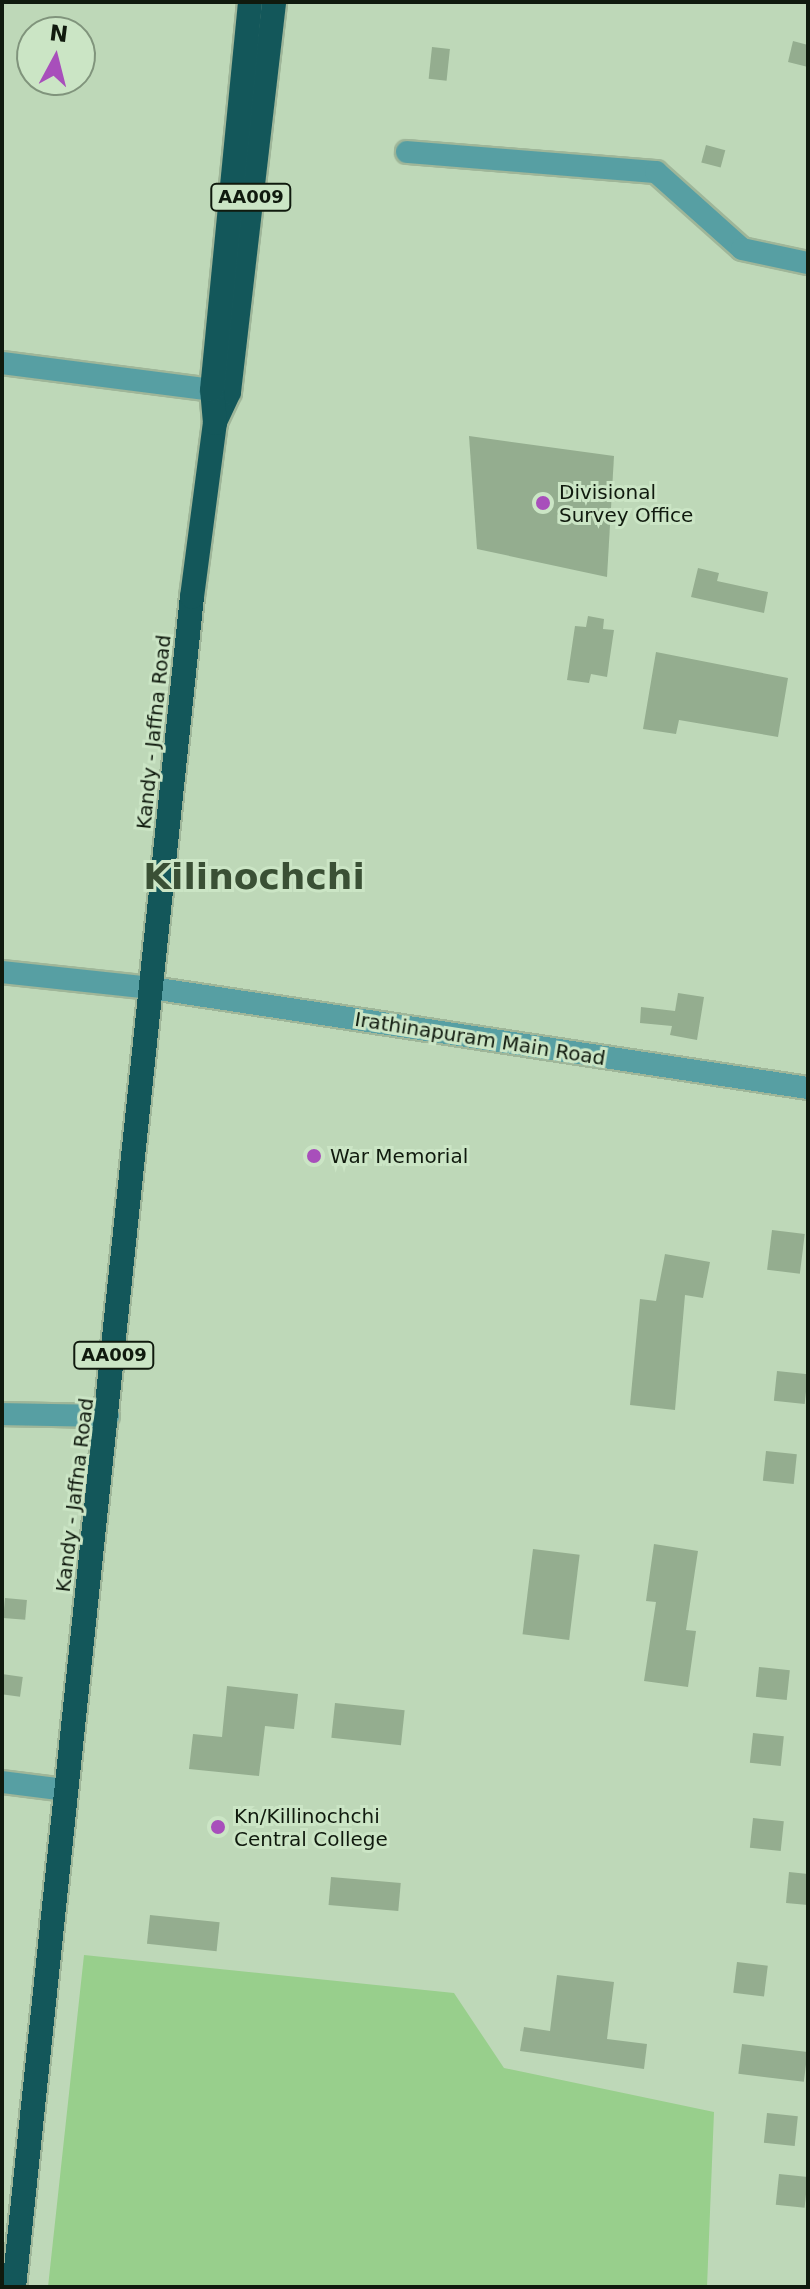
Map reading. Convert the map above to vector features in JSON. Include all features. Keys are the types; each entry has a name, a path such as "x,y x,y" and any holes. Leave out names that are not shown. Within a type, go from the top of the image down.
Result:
{"highway":[{"name":"Kandy - Jaffna Road","path":"220,391 250,2"},
{"name":"Kandy - Jaffna Road","path":"14,2287 65,1790 215,423 274,2"}],"street":[{"path":"407,152 656,172 742,249 808,263"},
{"path":"2,363 220,391"},
{"name":"Irathinapuram Main Road","path":"2,972 152,988 808,1088"},
{"path":"2,1414 108,1416"},
{"path":"2,1782 65,1790"}],"green space":[{"path":"84,1955 454,1993 504,2068 714,2112 707,2287 48,2287"}],"building":[{"path":"793,41 808,45 808,67 788,62"},
{"path":"432,47 450,49 447,81 429,79"},
{"path":"706,145 725,150 721,168 701,162"},
{"name":"Divisional Survey Office","path":"469,436 614,456 607,577 477,549"},
{"path":"698,568 719,573 717,581 768,592 764,613 691,597"},
{"path":"588,616 604,619 603,629 614,630 607,677 591,674 589,683 567,680 575,626 586,627"},
{"path":"656,652 788,678 778,737 679,720 676,734 643,729"},
{"path":"678,993 704,997 697,1040 670,1035 672,1026 640,1023 641,1007 675,1011"},
{"path":"772,1230 805,1234 800,1274 767,1270"},
{"path":"665,1254 710,1262 703,1298 685,1295 675,1410 630,1405 640,1299 656,1301"},
{"path":"777,1371 808,1374 805,1404 774,1401"},
{"path":"766,1451 797,1454 794,1484 763,1481"},
{"path":"654,1544 698,1551 686,1630 696,1631 688,1687 644,1681 656,1602 646,1601"},
{"path":"533,1549 580,1555 569,1640 523,1634"},
{"path":"5,1598 27,1600 25,1620 3,1618"},
{"path":"759,1667 790,1670 787,1700 756,1697"},
{"path":"2,1674 23,1677 20,1697 2,1694"},
{"path":"227,1686 298,1694 294,1729 265,1726 259,1776 189,1769 193,1734 222,1737"},
{"path":"335,1703 405,1710 401,1745 331,1738"},
{"path":"753,1733 784,1736 781,1766 750,1763"},
{"path":"753,1818 784,1821 781,1851 750,1848"},
{"path":"789,1872 808,1874 808,1905 786,1903"},
{"path":"331,1877 401,1883 398,1911 329,1905"},
{"path":"150,1915 220,1922 217,1951 147,1944"},
{"path":"737,1962 768,1966 764,1997 733,1993"},
{"path":"557,1975 614,1982 607,2039 647,2044 644,2069 520,2051 524,2027 550,2031"},
{"path":"742,2044 808,2052 804,2082 738,2074"},
{"path":"767,2113 798,2116 795,2146 764,2143"},
{"path":"779,2174 808,2177 805,2208 776,2205"}],"place":[{"name":"Divisional Survey Office","path":"543,503"},
{"name":"War Memorial","path":"314,1156"},
{"name":"Kn/Killinochchi Central College","path":"218,1827"}],"district":[{"name":"Kilinochchi","path":"254,877"}]}
